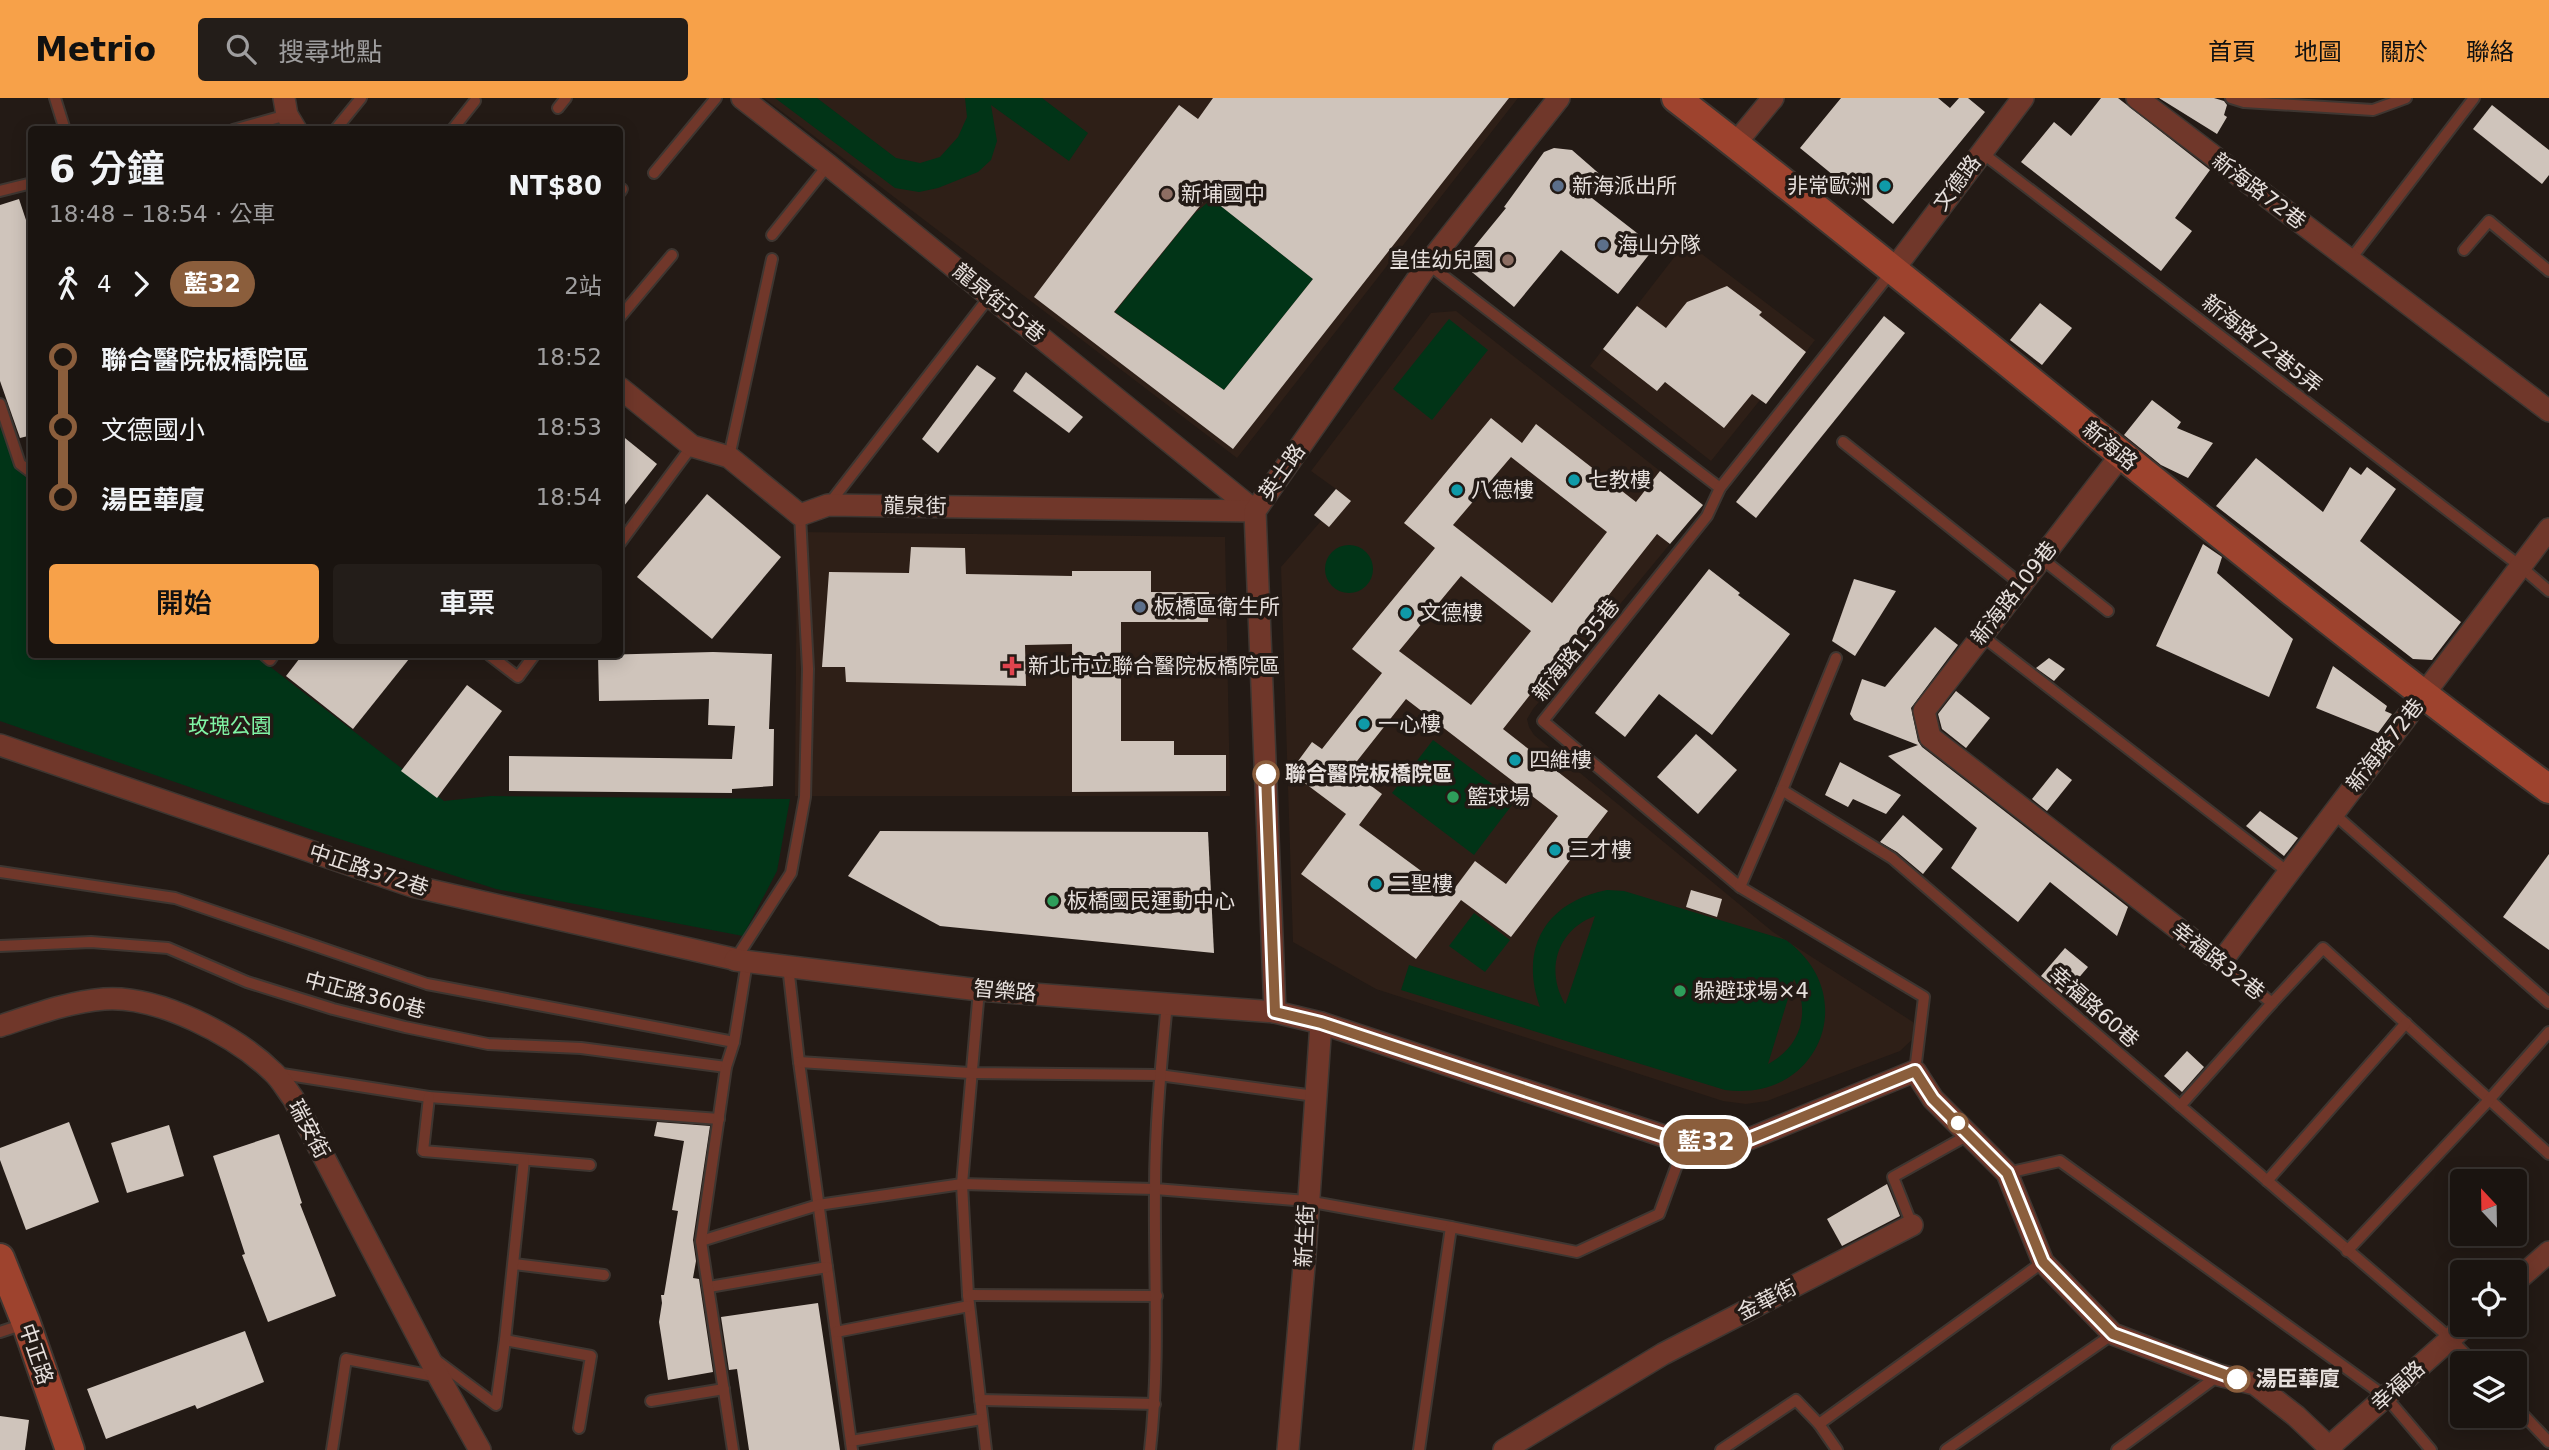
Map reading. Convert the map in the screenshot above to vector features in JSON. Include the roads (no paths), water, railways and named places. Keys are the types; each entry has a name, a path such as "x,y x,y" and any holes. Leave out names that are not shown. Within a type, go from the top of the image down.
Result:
{"street":[{"name":"龍泉街55巷","path":"742,98 1255,511"},
{"name":"英士路","path":"1275,1012 1255,511 1428,264 1559,98"},
{"name":"新海路","path":"1676,98 1894,269 2121,455 2423,696 2549,789"},
{"path":"1735,144 1773,98"},
{"name":"文德路","path":"1894,269 2023,98"},
{"name":"新海路72巷","path":"2137,98 2549,411"},
{"path":"623,390 692,446 729,457 800,515"},
{"name":"新海路109巷","path":"1930,737 1924,710 2121,455"},
{"name":"龍泉街","path":"800,515 828,505 1255,511"},
{"name":"新海路72巷","path":"2221,962 2549,529"},
{"name":"幸福路32巷","path":"1930,737 2221,962"},
{"name":"中正路372巷","path":"0,745 412,886 741,961"},
{"name":"智樂路","path":"741,961 979,990 1275,1012 1321,1023 1685,1143"},
{"name":"瑞安街","path":"0,1026 65,1005 105,999 140,1000 177,1012 224,1035 274,1072 293,1098 480,1450"},
{"name":"新生街","path":"1288,1450 1321,1023"},
{"path":"1685,1143 1749,1139 1915,1071 1933,1099 1970,1133 2007,1173 2043,1262 2113,1334 2220,1375 2255,1384 2296,1416 2330,1448"},
{"name":"金華街","path":"1504,1450 1663,1354 1912,1224"},
{"path":"2527,1271 2549,1252"},
{"name":"中正路","path":"0,1258 13,1328 70,1450"},
{"name":"幸福路","path":"2330,1448 2451,1337"}],"lane":[{"path":"55,98 64,126"},
{"path":"338,126 361,98"},
{"path":"558,108 566,98"},
{"path":"653,173 716,98"},
{"path":"2231,98 2244,102 2374,110 2406,98"},
{"path":"2350,260 2474,98"},
{"path":"455,126 475,101"},
{"path":"247,126 289,114"},
{"name":"新海路72巷5弄","path":"1980,152 2549,591"},
{"path":"772,235 828,165"},
{"path":"0,191 28,184"},
{"path":"2464,250 2489,221 2549,271"},
{"path":"623,313 672,255"},
{"path":"729,457 772,259"},
{"path":"1428,264 1720,488"},
{"name":"新海路135巷","path":"1894,269 1720,488 1707,516 1543,721 1740,887 1924,997 1915,1071"},
{"path":"828,505 990,296"},
{"path":"0,404 20,464 28,470"},
{"path":"1843,442 2021,584"},
{"path":"623,539 692,446"},
{"path":"733,1450 701,1241 726,1067 734,1042 741,961 791,873 805,797 808,669 800,515"},
{"path":"2041,558 2108,611"},
{"path":"1981,635 2288,872"},
{"path":"493,658 518,677 532,658"},
{"path":"1740,887 1836,658"},
{"name":"幸福路60巷","path":"1782,790 1892,859 2347,1251 2450,1325"},
{"path":"2333,813 2549,1003"},
{"path":"0,872 176,898 427,984 734,1042"},
{"name":"中正路360巷","path":"0,946 91,942 168,948 247,982 333,1009 405,1027 488,1044 581,1048 726,1067"},
{"name":"幸福路32巷","path":"2221,962 2272,1003 2323,948 2549,1154"},
{"path":"788,966 851,1446 982,1419"},
{"path":"979,990 962,1184 969,1300 986,1450"},
{"path":"1150,1450 1155,1404 1155,1189 1159,1076 1167,1003"},
{"path":"2180,1106 2272,1003"},
{"path":"2267,1181 2406,1023"},
{"path":"2347,1251 2549,1032"},
{"path":"799,1062 970,1073 1159,1076 1315,1096"},
{"path":"274,1072 429,1097 719,1119"},
{"path":"429,1097 423,1151 590,1165"},
{"name":"金華街","path":"1912,1224 1893,1177 1970,1133"},
{"path":"701,1241 818,1205 962,1184 1155,1189 1307,1201 1577,1252 1659,1214 1685,1143"},
{"path":"429,1355 496,1405 524,1160"},
{"path":"2007,1173 2060,1161 2386,1397 2431,1450"},
{"path":"1419,1450 1451,1227"},
{"path":"1819,1424 2043,1262"},
{"path":"514,1264 604,1275"},
{"path":"709,1287 827,1267"},
{"path":"836,1332 969,1300 1157,1296"},
{"path":"1946,1450 2113,1334"},
{"path":"505,1340 591,1356 579,1428"},
{"path":"332,1450 346,1359 439,1377"},
{"path":"2117,1450 2220,1375"},
{"path":"651,1401 724,1388"},
{"path":"980,1400 1155,1404"},
{"path":"1721,1450 1796,1400 1819,1424 1837,1450"},
{"path":"2527,1419 2549,1442"}],"place":[{"name":"新海派出所","path":"1558,186"},
{"name":"非常歐洲","path":"1885,186"},
{"name":"新埔國中","path":"1167,194"},
{"name":"海山分隊","path":"1603,245"},
{"name":"皇佳幼兒園","path":"1508,260"},
{"name":"七教樓","path":"1574,480"},
{"name":"八德樓","path":"1457,490"},
{"name":"板橋區衛生所","path":"1140,607"},
{"name":"文德樓","path":"1406,613"},
{"name":"新北市立聯合醫院板橋院區","path":"1012,666"},
{"name":"一心樓","path":"1364,724"},
{"name":"四維樓","path":"1515,760"},
{"name":"聯合醫院板橋院區","path":"1266,774"},
{"name":"籃球場","path":"1453,797"},
{"name":"三才樓","path":"1555,850"},
{"name":"二聖樓","path":"1376,884"},
{"name":"板橋國民運動中心","path":"1053,901"},
{"name":"躲避球場×4","path":"1680,991"},
{"name":"湯臣華廈","path":"2237,1379"}],"park label":[{"name":"玫瑰公園","path":"230,726"}]}
